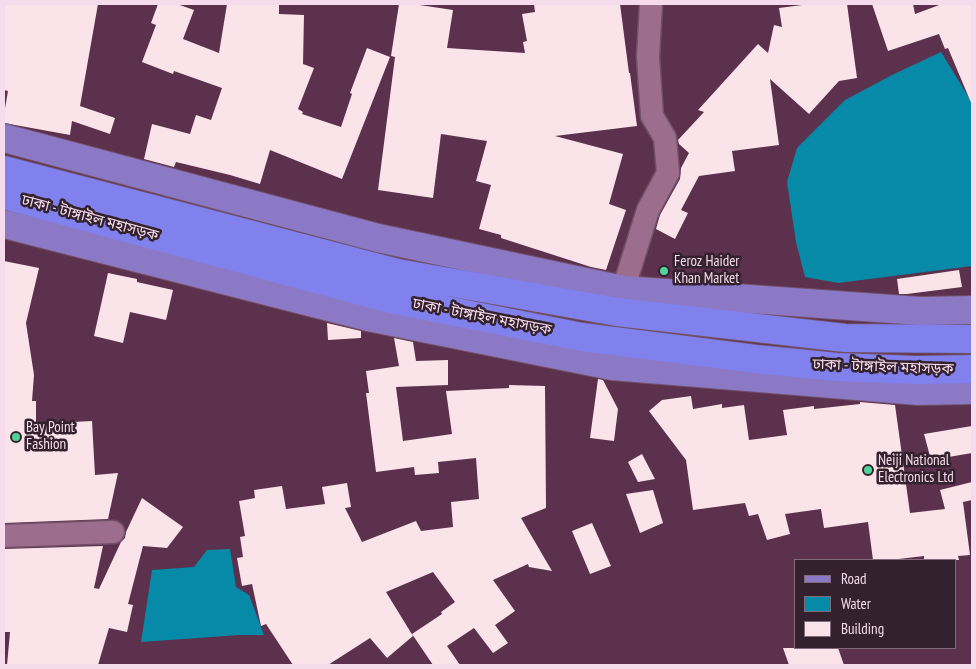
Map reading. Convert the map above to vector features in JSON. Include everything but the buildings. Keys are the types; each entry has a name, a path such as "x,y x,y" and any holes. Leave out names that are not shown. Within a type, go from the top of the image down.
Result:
{"highway":[{"name":"ঢাকা - টাঙ্গাইল মহাসড়ক","path":"4,170 398,273 617,312 844,338 972,338"},
{"name":"ঢাকা - টাঙ্গাইল মহাসড়ক","path":"4,195 390,299 582,337 756,359 837,367 916,370 972,369"}],"main road":[{"path":"4,138 378,238 623,290 920,311 972,310"},
{"path":"4,224 368,317 612,366 918,391 972,390"}],"street":[{"path":"623,290 648,210 668,174 665,138 652,116 648,57 651,4"},
{"path":"4,536 113,532"}],"water":[{"path":"941,52 972,105 972,266 838,283 805,277 796,242 787,182 797,148 845,100"},
{"path":"230,549 236,587 249,595 264,635 141,642 152,570 194,567 207,550"}],"place":[{"name":"Feroz Haider Khan Market","path":"664,271"},
{"name":"Bay Point Fashion","path":"16,437"},
{"name":"Neiji National Electronics Ltd","path":"868,470"}]}
